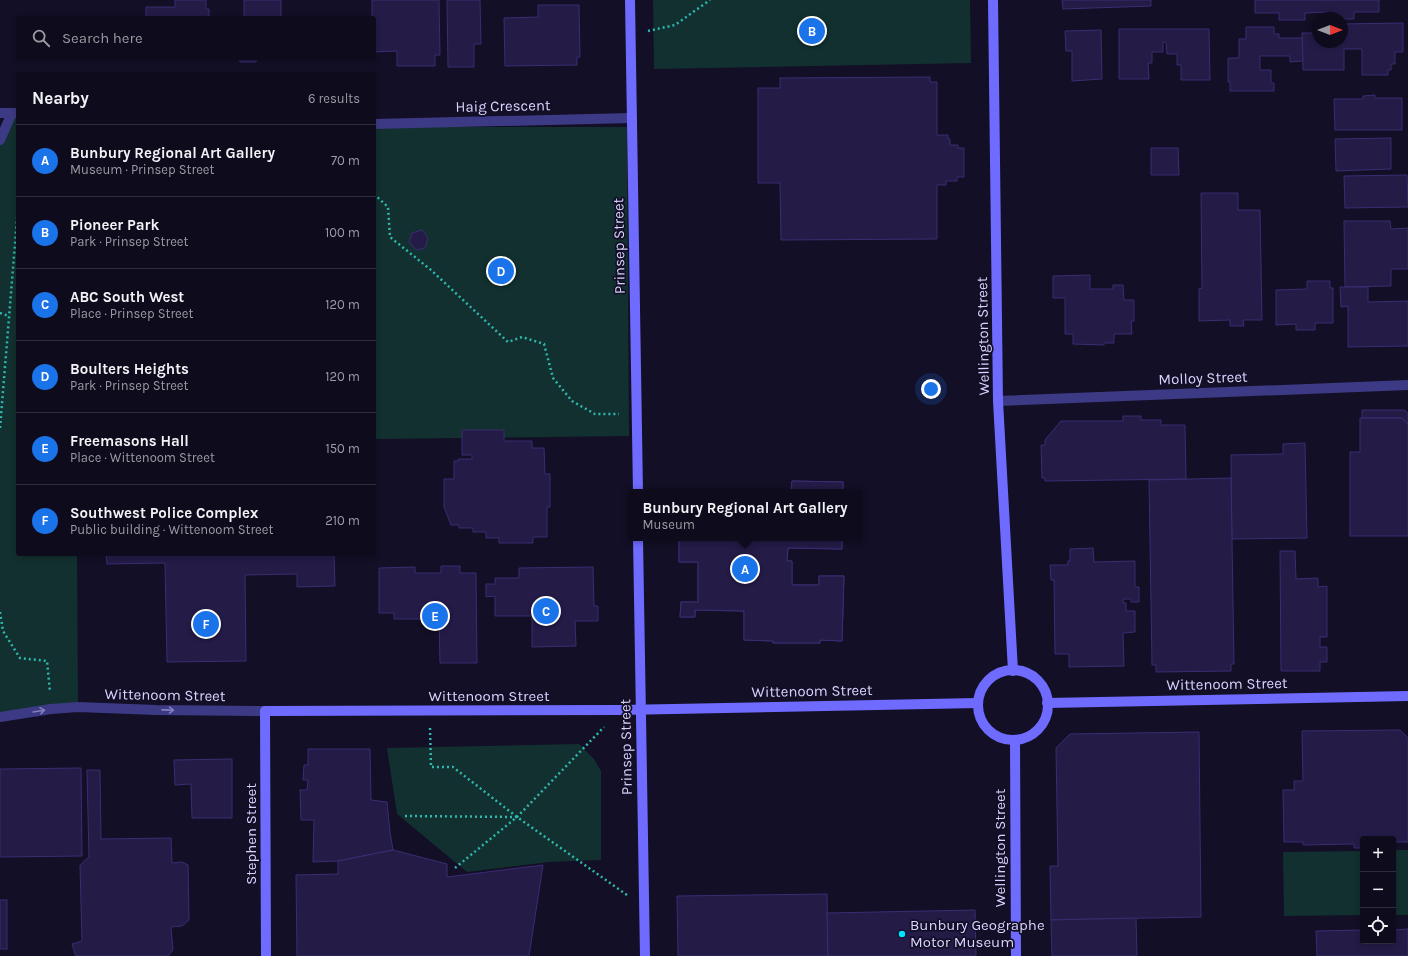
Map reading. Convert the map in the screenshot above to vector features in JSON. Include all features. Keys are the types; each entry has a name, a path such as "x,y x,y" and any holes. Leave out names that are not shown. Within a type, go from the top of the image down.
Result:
{"street":[{"name":"Prinsep Street","path":"630,0 638,489"},
{"name":"Wellington Street","path":"993,0 998,401 1013,671"},
{"path":"0,113 15,113 0,140"},
{"name":"Haig Crescent","path":"376,124 632,118"},
{"name":"Molloy Street","path":"998,401 1408,385"},
{"name":"Prinsep Street","path":"638,541 645,956"},
{"path":"1017,670 1028,674 1038,681 1045,691 1048,703 1042,724 1035,732 1025,738 1015,740 1004,739 994,734 986,727 980,718 978,703 985,684 993,676 1004,671 1013,671 1017,670"},
{"name":"Wittenoom Street","path":"1048,703 1408,696"},
{"name":"Wittenoom Street","path":"0,717 51,709 78,707 164,710 429,711 621,710 978,703"},
{"name":"Stephen Street","path":"265,711 266,956"},
{"name":"Wellington Street","path":"1015,740 1016,956"}],"path":[{"path":"630,34 674,25 710,0"},
{"path":"376,196 388,207 390,237 431,270 508,342 522,337 544,344 553,378 572,401 595,414 636,414"},
{"path":"0,428 16,231"},
{"path":"0,313 9,316"},
{"path":"0,612 1,632 20,658 47,661 51,709"},
{"path":"455,868 517,817 621,710"},
{"path":"429,711 431,767 453,767 517,817 629,896"},
{"path":"405,816 517,817"}],"green space":[{"path":"653,0 970,0 971,63 654,69"},
{"path":"16,116 16,556 77,556 78,704 0,714 0,140"},
{"path":"376,127 627,127 629,436 376,439"},
{"path":"579,744 594,759 601,771 601,860 549,862 467,872 397,814 387,748"},
{"path":"1396,850 1408,850 1408,915 1396,915"},
{"path":"1360,851 1360,915 1284,916 1283,852"}],"building":[{"path":"175,0 206,0 206,9 209,9 209,16 146,16 146,7 175,7"},
{"path":"244,0 281,0 281,16 244,16"},
{"path":"372,0 439,0 440,55 435,55 435,66 397,66 397,51 376,52 376,16 372,16"},
{"path":"447,0 480,0 481,44 474,44 474,67 448,67"},
{"path":"1062,0 1151,0 1151,6 1063,9"},
{"path":"1255,0 1379,0 1379,12 1354,12 1354,19 1348,19 1348,12 1305,13 1305,20 1279,20 1279,13 1255,13"},
{"path":"538,5 579,5 580,57 577,57 577,65 505,66 504,18 538,17"},
{"path":"1403,23 1403,52 1395,52 1395,64 1391,64 1391,70 1388,70 1388,75 1362,75 1362,49 1344,49 1344,70 1303,70 1302,33 1312,33 1312,48 1348,48 1348,24"},
{"path":"1246,27 1274,27 1274,34 1279,34 1279,38 1302,38 1303,61 1290,62 1290,56 1260,56 1260,70 1271,70 1271,83 1274,83 1274,91 1230,91 1230,82 1228,82 1228,58 1239,58 1239,39 1246,39"},
{"path":"1119,29 1209,29 1210,80 1181,80 1181,65 1177,65 1177,54 1167,54 1166,42 1163,42 1163,52 1152,52 1152,63 1148,63 1149,79 1119,79"},
{"path":"1101,30 1102,79 1072,81 1072,51 1066,51 1065,31"},
{"path":"240,60 256,60 256,62 240,62"},
{"path":"930,77 930,82 937,82 937,135 948,135 950,145 958,145 958,148 964,148 964,177 957,177 957,181 946,181 946,185 937,185 937,239 781,240 780,183 758,183 758,88 780,88 780,78"},
{"path":"1375,95 1375,98 1402,98 1402,130 1335,130 1334,99 1363,99 1363,96"},
{"path":"1391,138 1391,169 1336,171 1335,139"},
{"path":"1151,148 1178,148 1179,175 1151,175"},
{"path":"1407,175 1408,207 1345,208 1344,176"},
{"path":"1201,193 1238,193 1238,210 1260,210 1262,320 1243,320 1244,326 1230,326 1230,320 1199,321 1199,289 1202,288"},
{"path":"1344,221 1390,221 1391,229 1408,228 1408,269 1391,269 1391,286 1345,287"},
{"path":"422,230 428,238 425,248 416,250 409,242 412,233"},
{"path":"1090,275 1090,289 1113,289 1113,285 1123,285 1124,300 1134,300 1134,321 1131,321 1132,334 1114,334 1114,343 1104,343 1104,345 1073,344 1073,334 1065,334 1065,298 1053,298 1053,276"},
{"path":"1307,281 1330,281 1330,288 1333,288 1333,323 1315,323 1315,330 1296,330 1296,324 1276,325 1276,290 1307,289"},
{"path":"1340,287 1368,287 1368,302 1408,301 1408,346 1348,347 1348,306 1341,307"},
{"path":"1362,410 1404,410 1408,413 1408,424 1402,418 1362,418"},
{"path":"1123,416 1141,416 1141,420 1161,420 1161,425 1185,425 1186,479 1045,481 1045,478 1042,478 1041,445 1045,445 1045,440 1061,421 1123,421"},
{"path":"1360,418 1402,418 1408,424 1408,536 1350,536 1350,452 1360,452"},
{"path":"462,430 504,430 504,441 532,441 532,448 544,448 545,474 550,474 550,507 547,507 547,537 533,537 533,543 499,543 499,538 486,538 486,532 473,532 473,528 459,528 459,525 451,525 444,507 444,479 454,479 454,461 458,461 458,459 472,459 472,455 462,455"},
{"path":"1305,443 1307,538 1232,539 1231,455 1283,454 1283,444"},
{"path":"1231,478 1234,664 1231,664 1231,671 1156,672 1156,665 1152,665 1149,480"},
{"path":"792,481 843,482 843,489 791,489"},
{"path":"792,481 843,482 843,489 791,489"},
{"path":"679,541 842,541 842,549 788,548 787,561 792,561 792,585 819,585 819,576 844,576 842,641 820,640 820,643 773,643 773,641 744,640 744,611 695,610 695,617 680,617 681,602 698,602 698,562 679,562","holes":["731,561 742,561 742,581 731,581"]},
{"path":"679,541 842,541 842,549 788,548 787,561 792,561 792,585 819,585 819,576 844,576 842,641 820,640 820,643 773,643 773,641 744,640 744,611 695,610 695,617 680,617 681,602 698,602 698,562 679,562"},
{"path":"1093,548 1094,562 1135,561 1135,587 1139,587 1139,602 1131,602 1131,599 1123,599 1123,603 1126,603 1126,611 1135,611 1135,632 1123,633 1124,666 1069,667 1069,654 1055,654 1054,580 1051,580 1050,565 1068,565 1068,561 1070,561 1070,549"},
{"path":"1280,551 1295,551 1296,579 1318,578 1318,587 1327,586 1327,637 1320,637 1320,647 1327,647 1327,662 1320,662 1320,671 1281,671"},
{"path":"106,556 334,556 335,586 297,587 297,574 245,575 246,661 167,662 165,563 107,564"},
{"path":"441,566 460,566 460,573 476,573 477,663 440,663 439,619 394,619 394,613 379,613 379,568 415,567 415,573 441,573"},
{"path":"593,567 594,606 598,606 598,621 575,621 576,646 532,647 532,616 495,616 495,596 486,597 486,584 495,584 495,578 519,578 519,568"},
{"path":"1400,730 1408,738 1408,842 1396,842 1396,836 1360,836 1360,848 1354,848 1354,844 1303,845 1303,842 1284,842 1283,790 1294,790 1294,781 1303,781 1302,731"},
{"path":"1199,732 1201,917 1051,920 1050,866 1058,866 1056,748 1070,734"},
{"path":"308,749 370,749 371,800 387,802 393,850 338,861 313,862 314,820 301,820 300,790 307,790 308,780 303,780 304,765 308,765"},
{"path":"232,759 232,818 192,818 191,784 175,785 174,760"},
{"path":"81,768 82,856 0,857 0,769"},
{"path":"87,770 100,770 101,839 171,838 172,863 182,862 188,865 189,920 182,926 171,927 173,950 168,956 76,956 75,954 72,944 82,941 80,865 89,857"},
{"path":"393,850 447,864 447,877 543,865 529,956 297,956 296,875 338,874 338,861"},
{"path":"827,894 828,956 678,956 677,896"},
{"path":"0,900 7,900 7,949 0,949"},
{"name":"Bunbury Geographe Motor Museum","path":"975,910 976,956 828,956 827,913"},
{"path":"1136,918 1137,956 1052,956 1051,920"},
{"path":"1408,929 1408,956 1317,956 1316,931 1360,930 1360,944 1396,944 1396,930"}],"place":[{"name":"Pioneer Park","path":"812,31"},
{"name":"Boulters Heights","path":"501,271"},
{"name":"Bunbury Regional Art Gallery","path":"745,569"},
{"name":"ABC South West","path":"546,611"},
{"name":"Freemasons Hall","path":"435,616"},
{"name":"Southwest Police Complex","path":"206,624"},
{"name":"Bunbury Geographe Motor Museum","path":"902,934"}]}
